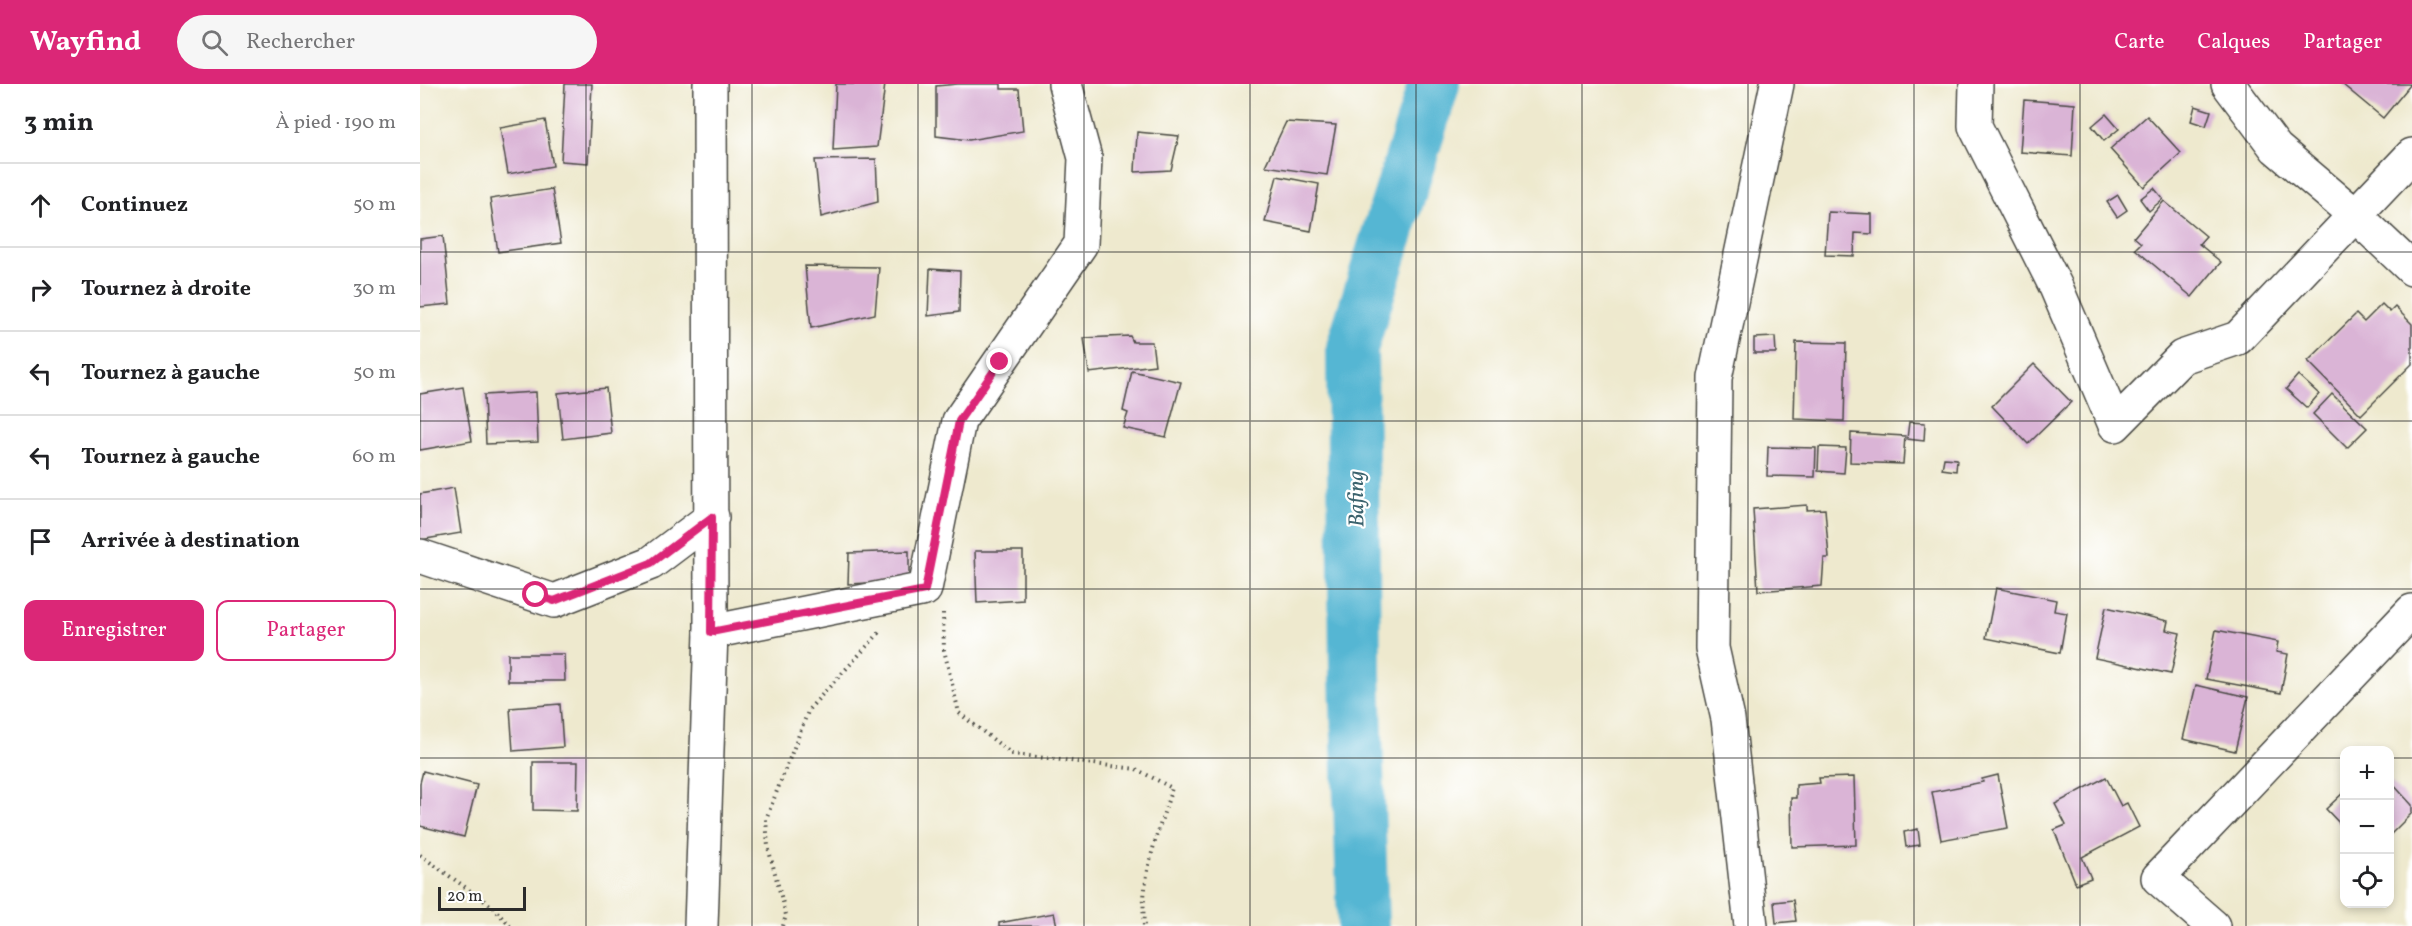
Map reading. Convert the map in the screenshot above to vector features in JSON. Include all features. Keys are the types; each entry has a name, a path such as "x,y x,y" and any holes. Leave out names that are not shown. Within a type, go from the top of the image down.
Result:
{"street":[{"path":"701,926 711,632 710,84"},
{"path":"711,632 925,590 959,421 1081,244 1085,158 1065,84"},
{"path":"1751,926 1728,719 1712,648 1715,378 1777,84"},
{"path":"1976,84 1975,126 2056,287 2115,425 2182,357 2238,338 2412,155"},
{"path":"2228,84 2276,148 2355,215 2412,269"},
{"path":"420,556 554,601 651,563 712,517"},
{"path":"2213,926 2158,878 2412,611"}],"path":[{"path":"943,603 944,650 959,713 1012,754 1136,769 1172,788 1152,850 1142,904 1144,926"},
{"path":"783,926 786,915 768,847 766,819 809,709 884,628"},
{"path":"420,855 493,907 510,926"}],"building":[{"path":"565,84 592,84 588,163 561,161"},
{"path":"836,84 885,84 877,147 833,150"},
{"path":"1001,84 1001,89 1019,89 1023,131 969,140 936,136 936,86"},
{"path":"2342,84 2411,84 2383,118"},
{"path":"2024,100 2075,104 2072,156 2020,152"},
{"path":"2195,106 2211,111 2206,126 2191,121"},
{"path":"2106,114 2119,129 2104,141 2092,126"},
{"path":"2147,116 2181,153 2144,187 2110,149"},
{"path":"545,120 553,166 508,174 500,128"},
{"path":"1286,122 1336,125 1327,175 1265,166"},
{"path":"1137,132 1179,136 1171,170 1135,172"},
{"path":"876,159 878,202 821,217 815,160"},
{"path":"1277,176 1319,184 1311,231 1265,222"},
{"path":"2154,188 2163,199 2149,211 2140,199"},
{"path":"552,189 561,243 498,252 490,199"},
{"path":"2118,195 2127,210 2117,217 2107,202"},
{"path":"2164,201 2206,236 2199,244 2221,262 2192,297 2135,249 2141,243 2134,237"},
{"path":"1828,212 1872,214 1872,234 1855,233 1854,256 1825,255"},
{"path":"443,236 450,304 420,307 420,239"},
{"path":"805,266 879,267 875,314 811,328"},
{"path":"930,269 960,271 959,312 928,316"},
{"path":"2382,304 2390,312 2395,307 2412,324 2412,364 2361,415 2308,361 2356,314 2364,322"},
{"path":"1130,336 1133,342 1152,342 1155,365 1089,373 1084,338"},
{"path":"1775,337 1776,353 1754,353 1754,338"},
{"path":"1796,342 1846,343 1844,421 1794,419"},
{"path":"2034,364 2071,402 2028,444 1992,406"},
{"path":"1132,371 1181,382 1166,437 1123,428 1128,413 1123,411"},
{"path":"2298,375 2319,394 2307,408 2286,389"},
{"path":"463,387 472,441 420,450 420,394"},
{"path":"606,388 611,433 563,439 558,393"},
{"path":"536,392 538,442 486,444 484,395"},
{"path":"2332,394 2367,428 2347,448 2313,414"},
{"path":"1909,422 1925,423 1924,441 1907,439"},
{"path":"1851,433 1905,436 1903,464 1850,462"},
{"path":"1768,447 1816,448 1815,477 1767,476"},
{"path":"1819,447 1846,448 1844,473 1818,471"},
{"path":"1944,458 1957,459 1956,471 1942,469"},
{"path":"454,488 461,533 420,540 420,494"},
{"path":"1807,505 1807,510 1825,509 1829,558 1824,558 1822,586 1758,591 1753,509"},
{"path":"909,551 909,581 848,584 849,553"},
{"path":"975,551 1023,551 1023,600 977,603"},
{"path":"1996,588 2056,600 2054,611 2067,613 2060,653 1986,638"},
{"path":"2106,607 2168,621 2166,630 2180,633 2171,674 2095,658"},
{"path":"2216,630 2278,642 2276,652 2288,654 2281,693 2206,679"},
{"path":"508,654 564,654 565,681 508,681"},
{"path":"2196,685 2248,697 2235,751 2183,739"},
{"path":"560,704 563,747 513,751 510,708"},
{"path":"533,762 578,762 577,811 533,810"},
{"path":"423,771 477,785 464,837 420,826 420,783"},
{"path":"1998,775 2008,828 1941,840 1932,792 1983,782 1982,779"},
{"path":"1854,777 1856,845 1792,847 1791,798 1796,798 1796,785 1820,783 1819,778"},
{"path":"2106,777 2121,806 2127,803 2139,827 2082,857 2091,878 2076,884 2054,830 2066,825 2055,804"},
{"path":"2394,785 2412,805 2412,813 2394,831"},
{"path":"2340,796 2340,824 2326,809"},
{"path":"1918,829 1920,845 1906,847 1904,832"},
{"path":"1793,900 1796,921 1776,923 1774,902"},
{"path":"1054,913 1057,926 999,926 999,923"}],"waterway":[{"name":"Bafing","path":"1363,926 1355,674 1352,348 1434,84"}],"route":[{"path":"536,595 554,601 651,563 712,517 711,632 925,590 959,421 1000,362"}]}
